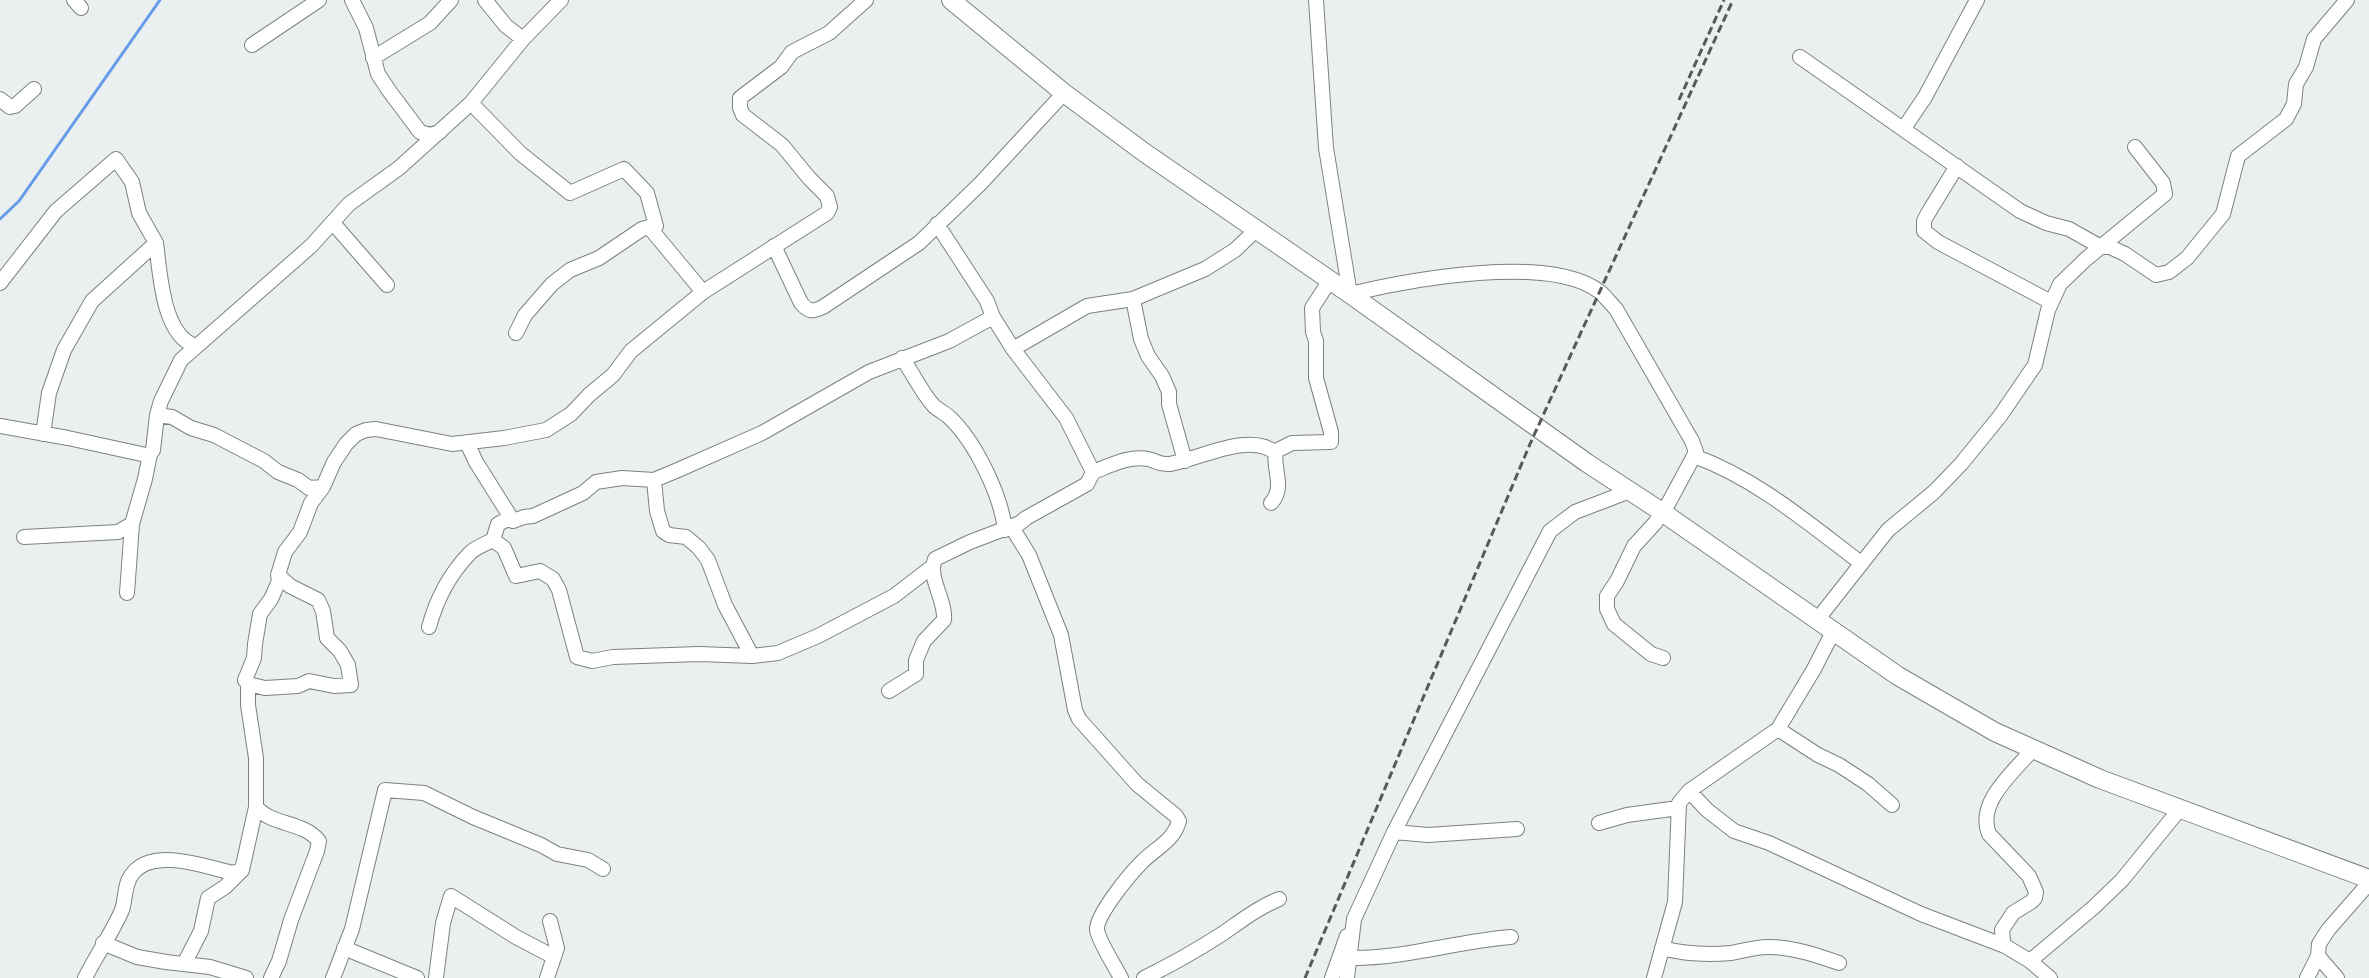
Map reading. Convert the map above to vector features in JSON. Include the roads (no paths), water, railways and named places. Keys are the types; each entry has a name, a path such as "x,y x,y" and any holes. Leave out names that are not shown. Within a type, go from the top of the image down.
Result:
{"main road":[{"path":"950,0 1064,93 1145,153 1350,294 1580,458 1662,512 1898,676 1995,732 2100,779 2179,810 2369,879"}],"street":[{"path":"252,45 319,0"},
{"path":"352,0 366,28 378,74 417,130 425,135 441,132"},
{"path":"373,58 430,22 451,0"},
{"path":"485,0 506,26 523,39"},
{"path":"127,593 132,524 150,454 153,450 157,415 161,400 181,360 283,272 333,223 349,204 378,185 441,132 471,103 523,39 561,0"},
{"path":"184,964 201,931 208,898 226,887 242,870 256,808 256,758 246,680 254,658 260,614 271,599 279,581 278,575 285,552 300,532 311,503 323,487 334,462 346,444 356,434 366,430 393,430 452,444 546,430 571,414 589,395 613,376 631,351 703,292 828,213 830,200 782,145 743,115 740,108 740,98 781,67 792,52 828,33 866,0"},
{"path":"1316,0 1326,148 1350,294 1411,280 1508,272 1544,275 1579,282 1600,292 1616,309 1692,441 1696,452 1694,456 1655,523 1634,546 1606,601 1609,618 1614,624 1651,654 1663,658"},
{"path":"1904,128 1925,97 1977,0"},
{"path":"1800,57 2020,211 2046,223 2069,229 2101,246 2110,247 2125,254 2156,275 2169,272 2187,258 2224,214 2238,156 2286,119 2294,104 2296,84 2306,67 2314,39 2347,0"},
{"path":"0,99 10,108 34,90"},
{"path":"774,246 801,303 807,310 812,312 894,261 919,243 982,183 1064,93"},
{"path":"471,103 520,153 570,193 624,168 647,192 656,226"},
{"path":"1817,620 1888,530 1934,492 1961,464 2000,416 2034,365 2051,302 2064,279 2165,194 2163,183 2135,147"},
{"path":"0,283 56,211 116,159 132,182 139,212 156,243 164,299 169,314 184,340 196,346"},
{"path":"1957,166 1927,215 1924,221 1924,231 1938,242 2051,302"},
{"path":"333,223 387,285"},
{"path":"937,224 987,300 993,317 1013,348 1066,418 1093,472"},
{"path":"516,333 525,315 552,284 570,270 600,258 642,229 649,227 703,292"},
{"path":"1013,348 1087,306 1133,299 1205,269 1236,250 1257,229"},
{"path":"43,434 49,393 64,350 92,301 156,243"},
{"path":"1271,503 1277,497 1279,484 1276,453 1280,448 1292,443 1331,442 1331,432 1316,378 1316,341 1313,332 1312,308 1330,280"},
{"path":"1133,299 1141,340 1148,356 1162,376 1168,392 1169,404 1185,461"},
{"path":"429,626 443,590 470,553 493,540 498,524 508,519 513,521 524,516 533,516 583,493 596,482 622,478 654,480 762,433 869,372 949,341 993,317"},
{"path":"902,358 921,390 935,407 949,417 967,438 978,457 1010,528 1016,534 1028,555 1061,635 1075,710 1079,719 1137,784 1176,816 1179,821 1176,831 1141,863 1115,894 1099,921 1097,930 1121,978"},
{"path":"157,415 172,417 191,428 214,435 309,488 323,487"},
{"path":"0,426 146,455 150,454"},
{"path":"467,443 476,462 513,521"},
{"path":"889,691 916,674 916,660 924,642 944,620 943,605 933,566 935,558 1010,528 1087,484 1093,472 1116,463 1138,459 1149,459 1162,464 1185,461 1243,444 1266,446 1276,453"},
{"path":"1694,456 1718,465 1792,509 1861,563"},
{"path":"654,480 656,507 663,531 669,535 686,537 700,548 708,560 725,605 752,656"},
{"path":"1332,978 1354,919 1394,832 1550,531 1575,512 1630,491"},
{"path":"24,537 118,532 132,524"},
{"path":"493,540 504,548 516,576 540,571 553,579 559,590 577,657 592,661 613,657 699,654 752,656 778,653 818,636 894,596 933,566"},
{"path":"248,684 265,688 298,686 309,681 334,686 350,685 348,665 340,651 327,638 321,605 318,600 290,586 278,575"},
{"path":"1654,978 1675,902 1679,803 1689,791 1778,729 1814,669 1833,632"},
{"path":"1778,729 1868,784 1892,805"},
{"path":"2005,946 2002,930 2013,913 2035,898 2036,892 2029,876 1989,834 1985,825 1987,808 1995,794 2033,749"},
{"path":"333,978 352,928 385,790 424,793 473,817 541,844 557,854 588,860 603,869"},
{"path":"1689,791 1707,810 1734,831 1769,843 1921,914 2005,946 2030,961 2050,978"},
{"path":"256,808 270,817 306,830 318,841 317,851 291,920 279,961 271,978"},
{"path":"1599,823 1627,816 1678,808"},
{"path":"2030,961 2094,907 2122,880 2179,810"},
{"path":"1394,832 1428,835 1517,829"},
{"path":"85,978 122,909 128,883 133,872 147,864 170,859 232,873 242,870"},
{"path":"2307,978 2318,956 2319,944 2328,930 2369,883"},
{"path":"436,978 443,923 451,896 554,957"},
{"path":"1144,978 1167,967 1254,911 1279,899"},
{"path":"1347,978 1354,919"},
{"path":"547,978 557,948 550,921"},
{"path":"1350,958 1374,958 1477,940 1511,937"},
{"path":"103,943 138,957 210,967 246,978"},
{"path":"344,948 417,978"},
{"path":"1662,948 1679,952 1706,953 1731,953 1753,948 1786,948 1812,953 1839,963"},
{"path":"2318,956 2337,978"},
{"path":"2030,961 2040,973 2041,978"}],"waterway":[{"path":"0,219 19,201 160,0"}],"railway":[{"path":"1679,100 1724,0"},
{"path":"1305,978 1530,444 1733,0"}]}
